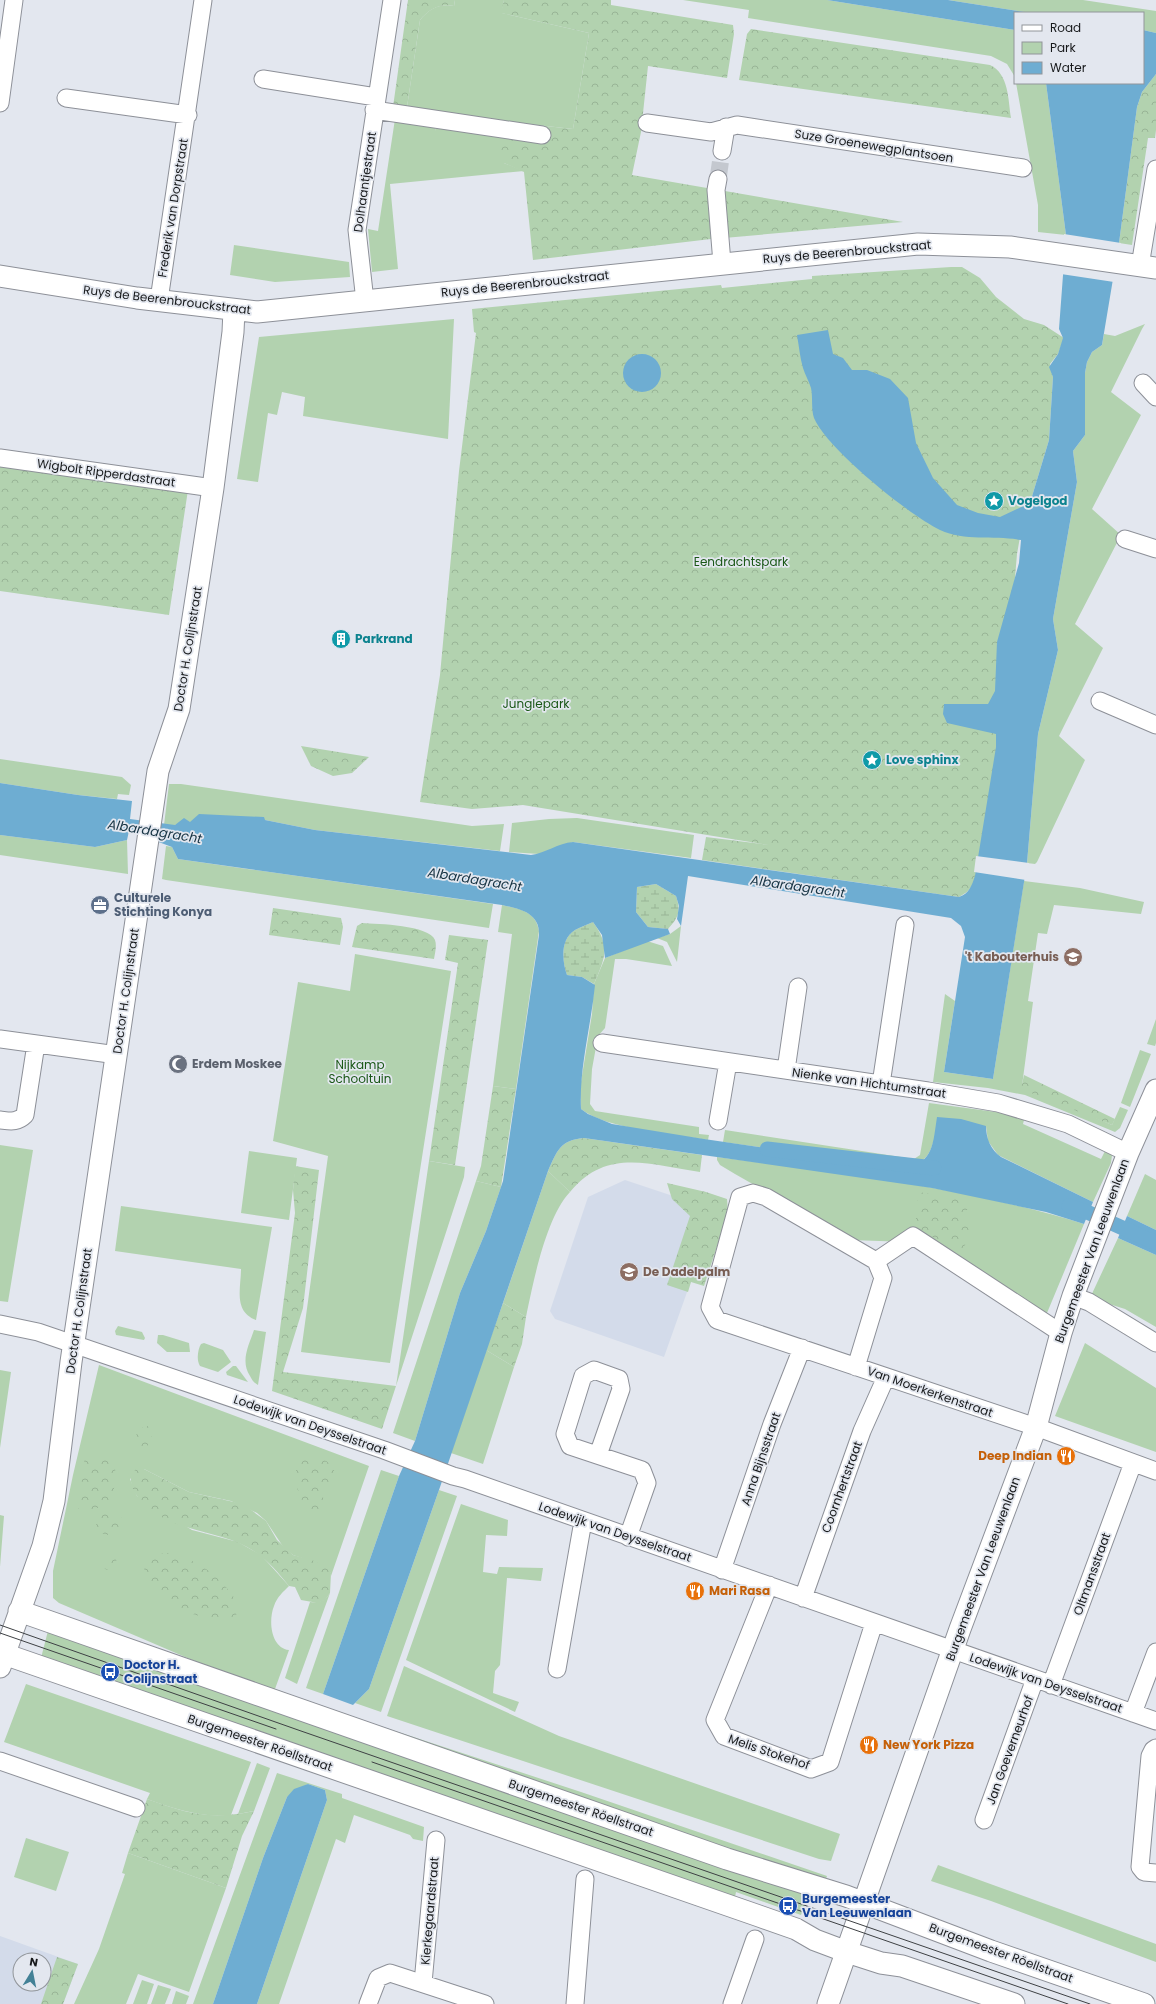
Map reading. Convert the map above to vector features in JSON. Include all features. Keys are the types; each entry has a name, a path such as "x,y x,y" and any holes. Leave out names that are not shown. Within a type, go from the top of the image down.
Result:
{"street":[{"path":"0,103 14,0"},
{"name":"Frederik van Dorpstraat","path":"159,300 188,115 203,0"},
{"name":"Dolhaantjestraat","path":"365,301 357,230 375,103 392,0"},
{"path":"263,79 375,103 542,135"},
{"path":"66,98 188,115"},
{"name":"Suze Groenewegplantsoen","path":"647,123 712,132 737,125 1023,168"},
{"path":"722,151 726,127"},
{"path":"1142,266 1156,169"},
{"path":"718,178 716,190 722,263"},
{"name":"Ruys de Beerenbrouckstraat","path":"0,276 159,300 257,312 722,263 934,243 1010,247 1142,266"},
{"name":"Doctor H. Colijnstraat","path":"2,1660 50,1523 74,1346 158,771 179,709 213,488 233,332 234,310"},
{"path":"1143,383 1156,397"},
{"name":"Wigbolt Ripperdastraat","path":"0,458 213,488"},
{"path":"1125,539 1156,549"},
{"path":"1100,701 1156,725"},
{"path":"881,1084 905,924"},
{"path":"786,1070 798,987"},
{"path":"0,1039 117,1055"},
{"name":"Nienke van Hichtumstraat","path":"602,1043 881,1084 998,1103 1068,1124 1128,1153"},
{"path":"0,1120 13,1122 20,1120 25,1115 36,1044"},
{"path":"718,1121 728,1062"},
{"name":"Burgemeester Van Leeuwenlaan","path":"828,2004 953,1650 1036,1427 1061,1333 1074,1296 1128,1153 1156,1090"},
{"name":"Van Moerkerkenstraat","path":"876,1261 766,1197 753,1193 740,1197 710,1307 717,1320 1036,1427 1156,1471"},
{"path":"856,1367 883,1278 876,1261 913,1236 1061,1333"},
{"path":"1074,1296 1089,1302 1156,1343"},
{"name":"Lodewijk van Deysselstraat","path":"0,1324 38,1332 74,1346 402,1457 1156,1721"},
{"name":"Anna Bijnsstraat","path":"722,1570 772,1424 802,1348"},
{"path":"598,1455 621,1389 619,1379 594,1370 583,1376 565,1434 570,1446 642,1470 648,1483 628,1537"},
{"name":"Coornhertstraat","path":"803,1598 862,1431 886,1377"},
{"name":"Oltmansstraat","path":"1043,1682 1133,1463"},
{"path":"557,1669 583,1521"},
{"name":"Melis Stokehof","path":"769,1585 715,1720 724,1736 811,1769 830,1762 874,1623"},
{"name":"Burgemeester Röellstraat","path":"19,1611 720,1856 864,1902 991,1951 1144,2004"},
{"path":"1133,1713 1156,1652"},
{"name":"Burgemeester Röellstraat","path":"2,1660 751,1913 796,1929 815,1940 847,1952 881,1963 902,1966 1014,2004"},
{"name":"Jan Goeverneurhof","path":"984,1820 1043,1682"},
{"path":"1156,1748 1150,1756 1140,1867 1144,1872 1156,1873"},
{"path":"0,1761 136,1808"},
{"name":"Kierkegaardstraat","path":"423,1983 436,1840"},
{"path":"575,2004 585,1879"},
{"path":"732,2004 754,1939"},
{"path":"368,2004 378,1978 390,1973 485,2004"}],"shaded area":[{"name":"De Dadelpalm","path":"625,1180 697,1204 708,1233 664,1357 555,1319 550,1311 588,1197"},
{"path":"0,1936 45,1952 12,1952 12,1992 52,1992 52,1955 78,1964 63,2004 0,2004"}],"green space":[{"path":"408,0 455,0 454,6 439,6 431,10 420,20 407,107 393,107"},
{"path":"455,0 504,0 502,13 589,33 573,129 510,122 407,107 420,20 431,10 439,6 454,6"},
{"path":"504,0 611,0 611,5 733,25 734,34 727,78 648,66 641,132 632,175 707,188 711,239 533,260 524,172 504,163 501,160 501,140 510,122 573,129 589,33 501,13"},
{"path":"683,0 827,0 1014,30 1014,75 1007,64 991,56 748,18 749,10"},
{"path":"948,0 1083,0 1156,11 1156,33 1144,30 1144,12 1025,12"},
{"path":"751,29 990,65 1001,74 1004,81 1008,95 1011,118 739,80 747,34"},
{"path":"1156,74 1155,138 1148,138 1132,245 1119,243 1137,107 1142,92"},
{"path":"1016,84 1046,84 1066,235 1038,232 1038,205"},
{"path":"395,119 436,124 435,131 436,127 504,137 504,163 524,171 390,184 398,269 372,272 368,229 378,231"},
{"path":"725,191 903,222 724,238"},
{"path":"234,245 349,262 350,277 275,282 230,275"},
{"name":"Eendrachtspark","path":"962,267 980,278 996,297 1024,319 1044,325 1064,338 1058,354 1050,364 1053,377 1049,440 1030,503 1026,503 1017,554 989,881 972,886 967,892 959,897 702,860 706,837 769,845 523,805 472,809 420,802 440,675 459,471 476,333 474,332 472,309 721,285 722,288 812,279 812,276"},
{"path":"454,319 448,439 303,416 305,397 282,392 277,415 268,413 258,482 237,479 259,337"},
{"path":"1145,324 1111,392 1141,415 1092,509 1121,535 1075,624 1103,648 1059,736 1085,760 1037,862 1035,864 1027,863 1038,734 1058,650 1053,619 1077,482 1073,451 1085,435 1085,373 1087,362 1092,352 1102,345 1104,334 1115,336"},
{"path":"0,463 188,490 169,615 0,591"},
{"path":"301,746 369,757 352,773 333,776 311,766"},
{"path":"0,759 122,777 131,785 129,795 118,794 117,799 78,795 0,783"},
{"path":"169,784 181,784 472,826 504,824 500,851 315,830 265,820 190,822 175,825 164,825"},
{"path":"577,818 694,835 691,858 573,842 539,854 509,852 512,823"},
{"path":"0,835 95,847 127,840 128,874 0,855"},
{"path":"166,846 172,847 178,859 493,904 489,928 162,879"},
{"path":"1024,881 1080,888 1144,902 1141,914 1054,905 1047,934 1038,933 1028,1001 1033,1002 1022,1086 1112,1125 1120,1107 1128,1110 1120,1128 1115,1132 1025,1095 988,1088 933,1082 945,994 955,1001 944,1072 993,1079"},
{"path":"656,884 676,896 678,901 679,910 677,917 668,929 648,927 636,912 637,887"},
{"path":"502,905 526,912 534,919 539,931 516,1089 493,1086 512,934 498,932"},
{"path":"273,908 341,918 343,927 340,945 269,935"},
{"path":"593,922 599,931 604,946 603,960 594,984 582,977 567,975 563,957 565,945 570,934"},
{"path":"362,923 402,926 423,931 431,935 436,942 434,959 352,947 357,926"},
{"path":"681,926 677,962 667,942 657,938 670,934"},
{"path":"449,935 488,940 455,1165 429,1161 458,963 445,960"},
{"path":"647,941 663,946 672,966 626,959 615,959 605,1028 598,1036 592,1069 590,1104 595,1111 699,1127 699,1134 709,1135 708,1140 623,1126 592,1116 581,1109 580,1088 592,1014 594,984 605,958"},
{"name":"Nijkamp Schooltuin","path":"355,954 451,971 390,1363 301,1352 328,1156 273,1141 298,982 350,991"},
{"path":"1156,1019 1156,1043 1155,1046 1147,1044"},
{"path":"1140,1050 1151,1054 1130,1107 1121,1103"},
{"path":"1024,1075 1115,1119 1112,1125 1021,1089"},
{"path":"493,1086 516,1089 501,1187 476,1181 481,1166"},
{"path":"929,1103 1025,1116 1023,1124 1101,1159 1106,1149 1112,1155 1111,1163 1093,1202 998,1155 988,1141 986,1126 933,1143 929,1153 923,1160 915,1165 905,1168 723,1142 725,1130 914,1159 920,1155"},
{"path":"584,1138 702,1155 700,1172 647,1163 630,1162 614,1164 599,1169 584,1178 570,1192 548,1171 557,1152 564,1144 576,1139"},
{"path":"0,1145 33,1150 8,1302 0,1301"},
{"path":"249,1151 297,1158 289,1220 241,1213"},
{"path":"717,1157 856,1175 948,1191 994,1200 1084,1224 1042,1325 908,1242 851,1240 720,1165"},
{"path":"429,1161 465,1167 464,1177 396,1386"},
{"path":"295,1166 319,1170 303,1308 283,1372 396,1386 382,1429 272,1391 295,1213 293,1190"},
{"path":"548,1171 570,1192 554,1217 547,1234 532,1287 526,1317 503,1303"},
{"path":"1145,1174 1156,1180 1156,1230 1127,1216"},
{"path":"476,1181 501,1187 486,1231 460,1293 415,1441 393,1433"},
{"path":"667,1183 706,1192 727,1199 728,1213 704,1286 691,1282 688,1292 667,1285 690,1216 672,1199"},
{"path":"907,1190 971,1201 964,1217 972,1231 961,1253 914,1226 920,1203"},
{"path":"121,1206 272,1227 256,1320 244,1311 241,1305 241,1269 115,1251"},
{"path":"1118,1238 1156,1255 1156,1327 1125,1309 1090,1298"},
{"path":"503,1303 526,1317 522,1344 514,1367 486,1350"},
{"path":"118,1326 142,1332 145,1338 144,1340 116,1335 115,1331"},
{"path":"254,1330 266,1332 258,1385 252,1379 246,1365 246,1353"},
{"path":"158,1335 163,1335 189,1343 190,1352 167,1352 157,1343"},
{"path":"204,1343 223,1350 231,1362 218,1372 200,1366 198,1361 198,1352 201,1344"},
{"path":"1085,1343 1156,1388 1156,1452 1055,1416"},
{"path":"486,1350 514,1367 483,1464 451,1453"},
{"path":"99,1365 369,1466 331,1576 331,1573 293,1555 284,1548 266,1521 257,1513 231,1501 189,1492 144,1469 130,1479 137,1496 192,1530 238,1542 261,1555 289,1586 277,1600 271,1619 272,1633 275,1639 283,1648 289,1650 275,1689 291,1695 288,1701 59,1603 53,1598 53,1571 73,1475"},
{"path":"233,1366 236,1366 248,1382 227,1375 226,1372"},
{"path":"0,1370 11,1372 0,1448"},
{"path":"148,1426 154,1443 141,1448 135,1430"},
{"path":"85,1455 114,1458 115,1461 115,1483 111,1497 108,1502 99,1508 78,1509"},
{"path":"314,1456 322,1459 333,1468 335,1480 329,1492 323,1497 325,1508 321,1515 312,1516 305,1513 301,1506 302,1496 298,1490 295,1478 298,1466 307,1458"},
{"path":"136,1469 144,1469 189,1492 243,1504 266,1521 277,1540 293,1555 312,1560 327,1568 331,1573 330,1593 325,1600 318,1603 301,1600 295,1587 289,1586 265,1560 247,1547 218,1536 186,1527 156,1514 144,1504 134,1491 131,1479 132,1474"},
{"path":"381,1470 399,1476 323,1694 306,1688"},
{"path":"439,1490 457,1496 381,1712 355,1703 369,1689"},
{"path":"461,1504 508,1520 507,1536 486,1535 483,1572 497,1574 499,1567 543,1568 541,1581 507,1578 500,1665 495,1671 493,1693 519,1702 515,1712 406,1660"},
{"path":"109,1509 118,1513 122,1522 118,1531 109,1535 100,1531 96,1522 100,1513"},
{"path":"0,1515 4,1516 0,1567"},
{"path":"117,1550 118,1557 111,1571 105,1569 100,1562 111,1552"},
{"path":"167,1553 179,1556 199,1565 208,1570 224,1584 238,1603 236,1616 223,1619 208,1618 193,1614 178,1607 164,1597 153,1586 146,1573 143,1560 150,1555"},
{"path":"330,1593 297,1684 285,1678 310,1602 322,1601"},
{"path":"50,1623 815,1893 812,1903 806,1902 801,1915 736,1892 735,1897 805,1922 809,1925 41,1658"},
{"path":"404,1666 559,1736 840,1834 831,1861 819,1859 387,1716"},
{"path":"26,1684 251,1762 231,1815 220,1816 199,1814 167,1806 147,1799 150,1793 4,1742"},
{"path":"303,1699 827,1876 824,1884 299,1705"},
{"path":"257,1763 270,1768 254,1811 238,1814"},
{"path":"277,1773 342,1794 342,1798 424,1827 423,1841 413,1839 410,1835 354,1815 345,1843 336,1839 279,2004 257,2004 327,1800 325,1790 308,1784 287,1797 263,1858 213,2004 193,2004"},
{"path":"147,1799 188,1812 200,1814 225,1815 254,1811 242,1836 226,1888 128,1853"},
{"path":"26,1838 69,1852 56,1891 14,1877"},
{"path":"128,1853 226,1888 189,1992 138,1974 126,2004 74,2004 99,1949 125,1874 122,1873"},
{"path":"938,1865 1156,1944 1156,1962 991,1901 931,1881"},
{"path":"57,1957 78,1964 63,2004 41,2004 45,1992 52,1992 52,1972"},
{"path":"142,1980 154,1984 147,2004 133,2004"},
{"path":"158,1985 171,1989 165,2004 151,2004"},
{"path":"176,1991 189,1996 186,2004 172,2004"}],"water":[{"path":"827,0 948,0 1025,12 1014,12 1014,30"},
{"name":"Albardagracht","path":"1144,30 1156,33 1156,74 1142,92 1137,107 1119,243 1102,345 1092,352 1087,362 1085,373 1085,435 1073,451 1077,482 1053,619 1058,650 1038,734 1027,863 993,1079 944,1072 965,937 961,926 951,918 688,876 681,926 677,919 679,906 676,896 656,884 637,887 636,912 648,927 668,929 670,934 605,958 602,935 593,922 570,934 565,945 563,957 567,975 582,977 595,985 583,1063 581,1094 581,1109 588,1114 612,1124 905,1168 915,1165 927,1156 933,1143 937,1117 961,1119 986,1126 990,1144 994,1151 1001,1157 1093,1202 1084,1224 1046,1212 932,1188 584,1138 576,1139 564,1144 557,1152 548,1171 369,1689 353,1705 323,1694 399,1476 415,1441 460,1293 486,1231 503,1181 539,935 536,922 528,913 522,910 502,905 178,859 172,847 129,831 127,840 95,847 0,835 0,783 78,795 132,801 130,819 175,825 184,818 190,822 199,814 264,817 265,820 315,830 531,855 562,844 573,842 959,897 962,896 970,889 975,876 996,747 996,734 947,723 943,714 944,704 988,704 995,691 997,642 1019,563 1021,540 960,536 940,530 909,511 851,463 822,431 814,418 811,388 802,364 797,335 828,330 833,354 843,358 852,370 867,370 890,379 908,398 916,443 933,478 957,505 978,513 1000,517 1030,503 1049,440 1053,377 1049,367 1058,354 1063,338 1059,329 1066,235 1046,84 1144,84"},
{"path":"642,354 652,357 658,363 661,373 658,383 652,389 642,392 632,389 626,383 623,373 626,363 632,357"},
{"path":"1127,1216 1156,1230 1156,1255 1118,1238"},
{"path":"308,1784 325,1790 327,1800 257,2004 213,2004 263,1858 287,1797 294,1789"}],"pier":[{"path":"1064,234 1121,243 1114,282 1061,274"},
{"path":"976,856 1029,863 1026,880 974,872"}],"waterway":[{"path":"767,1149 934,1168"},
{"path":"1069,1206 1087,1212 1156,1243"}],"tunnel":[{"path":"718,179 722,151"}],"tram line":[{"path":"0,1625 301,1731 1090,2004"},
{"path":"0,1633 276,1729"},
{"path":"372,1762 1068,2004"}],"place":[{"name":"Vogelgod","path":"994,501"},
{"name":"Parkrand","path":"341,639"},
{"name":"Love sphinx","path":"872,760"},
{"name":"Culturele Stichting Konya","path":"100,905"},
{"name":"'t Kabouterhuis","path":"1073,957"},
{"name":"Erdem Moskee","path":"178,1064"},
{"name":"De Dadelpalm","path":"629,1272"},
{"name":"Deep Indian","path":"1066,1456"},
{"name":"Mari Rasa","path":"695,1591"},
{"name":"Doctor H. Colijnstraat","path":"110,1672"},
{"name":"New York Pizza","path":"869,1745"},
{"name":"Burgemeester Van Leeuwenlaan","path":"788,1906"}],"park label":[{"name":"Junglepark","path":"536,704"}]}
